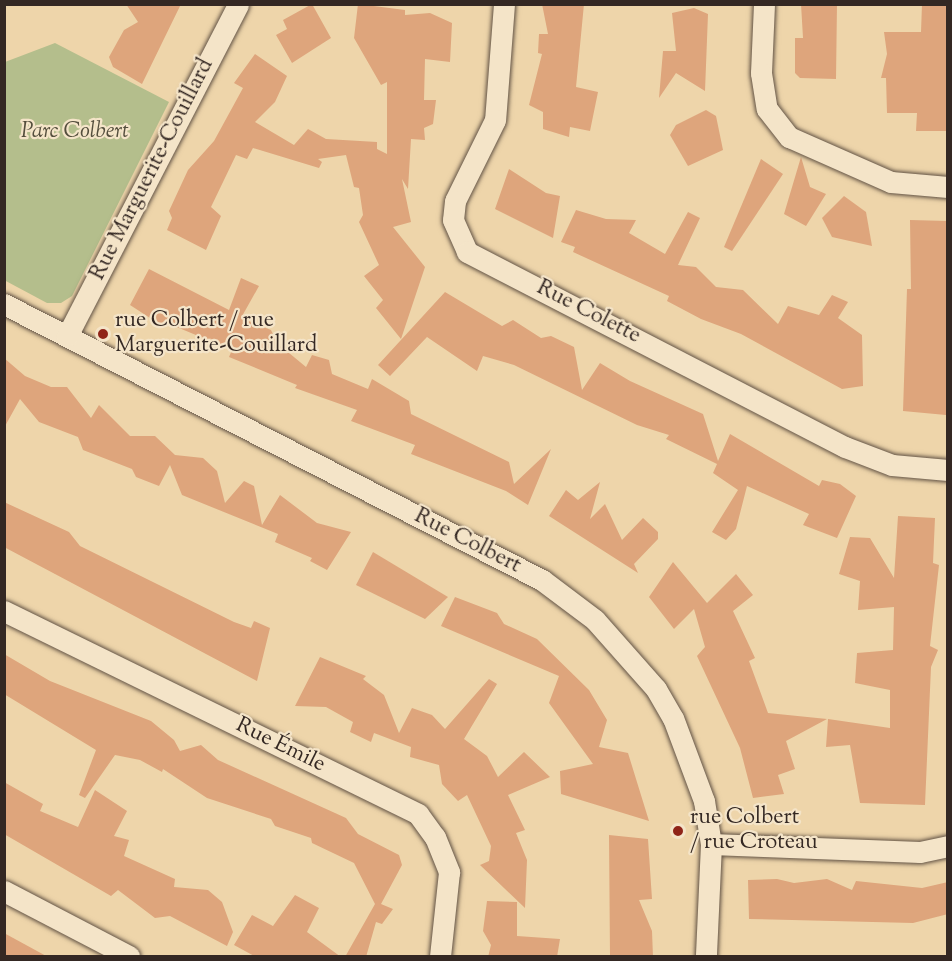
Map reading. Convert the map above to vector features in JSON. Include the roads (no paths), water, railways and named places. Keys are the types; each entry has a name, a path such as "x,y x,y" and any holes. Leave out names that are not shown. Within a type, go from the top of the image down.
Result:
{"street":[{"name":"Rue Marguerite-Couillard","path":"67,336 238,4"},
{"name":"Rue Colette","path":"504,4 495,120 455,201 453,220 467,252 845,447 892,465 948,470"},
{"path":"764,4 761,73 767,109 789,137 891,182 948,187"},
{"name":"Rue Colbert","path":"4,304 542,580 595,620 656,689 673,718 704,801 711,844 706,957"},
{"name":"Rue Émile","path":"4,611 418,814 435,837 449,872 440,957"},
{"path":"711,844 920,852 948,846"},
{"path":"4,891 129,957"}],"place":[{"name":"rue Colbert / rue Marguerite-Couillard","path":"103,334"},
{"name":"rue Colbert / rue Croteau","path":"678,831"}],"park label":[{"name":"Parc Colbert","path":"75,133"}]}
